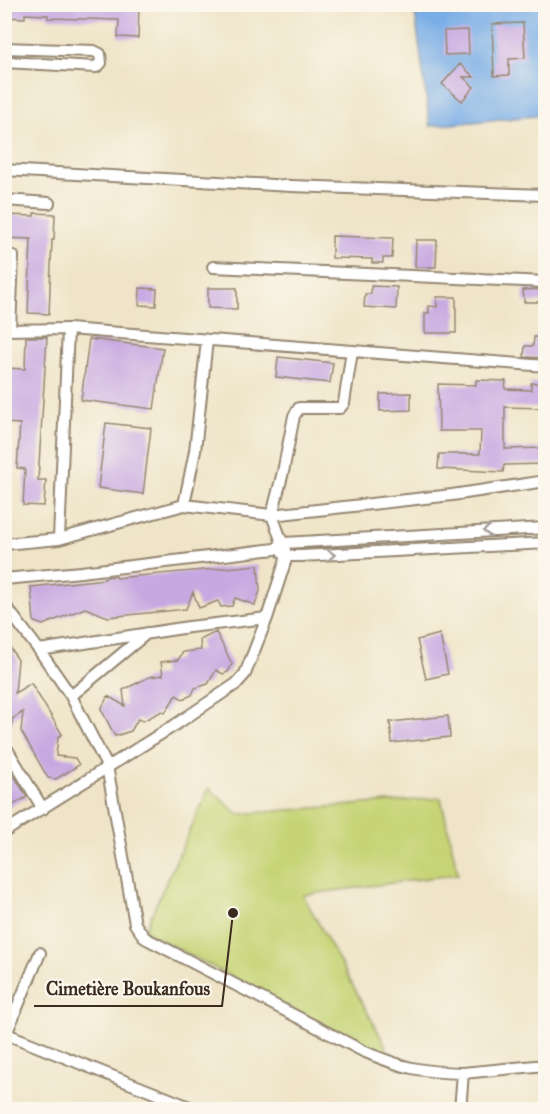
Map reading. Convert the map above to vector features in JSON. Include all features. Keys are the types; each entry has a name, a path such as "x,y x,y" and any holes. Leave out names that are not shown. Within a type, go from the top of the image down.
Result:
{"street":[{"path":"4,48 94,51 100,54 101,63 96,67 4,62"},
{"path":"4,170 291,186 546,195"},
{"path":"4,200 49,203"},
{"path":"13,256 7,329 68,329 546,366"},
{"path":"213,267 546,282"},
{"path":"58,539 68,329"},
{"path":"184,505 195,451 207,340"},
{"path":"287,556 279,546 272,514 296,411 299,408 340,408 344,403 352,351"},
{"path":"4,544 58,539 184,505 272,514 452,495 546,481"},
{"path":"4,579 81,572 279,546 546,528"},
{"path":"287,556 546,543"},
{"path":"4,832 236,684 245,674 267,618 287,556"},
{"path":"4,604 71,696 107,766 135,924 145,938 363,1051 396,1065 428,1072 463,1073 546,1065"},
{"path":"39,650 147,633 267,618"},
{"path":"71,696 147,633"},
{"path":"6,749 43,809"},
{"path":"40,953 5,1033 197,1110"},
{"path":"460,1110 463,1073"}],"green space":[{"path":"209,788 238,814 441,798 458,874 303,895 386,1046 386,1058 144,931"}],"water":[{"path":"414,5 545,5 545,115 430,126"}],"building":[{"path":"4,4 139,4 138,38 118,37 119,20 48,18 48,15 25,14 25,18 4,17"},
{"path":"523,23 525,58 509,59 509,75 494,76 492,24"},
{"path":"468,30 469,54 445,55 444,31"},
{"path":"460,64 474,77 463,77 474,87 462,101 442,84"},
{"path":"34,213 55,214 49,314 28,313 31,239 4,238 4,215 34,216"},
{"path":"332,236 393,238 392,258 383,258 383,263 372,263 372,259 332,258"},
{"path":"416,240 437,240 436,267 415,267"},
{"path":"371,286 397,287 396,309 364,307 365,294 371,294"},
{"path":"140,288 157,289 156,306 139,305"},
{"path":"208,288 237,288 237,309 208,308"},
{"path":"546,289 546,302 524,302 523,290"},
{"path":"437,297 456,297 456,333 425,333 425,313 429,313 429,306 437,307"},
{"path":"26,337 47,337 38,480 46,480 44,506 23,505 25,469 17,468 20,424 4,423 4,368 25,369"},
{"path":"534,337 546,337 546,358 524,357 525,346 533,346"},
{"path":"89,339 163,348 154,409 81,400"},
{"path":"278,357 333,363 330,383 276,377"},
{"path":"476,380 506,381 505,389 531,390 531,383 544,383 545,408 505,407 505,449 543,448 544,464 504,465 503,472 438,469 439,454 480,454 481,431 439,431 438,384 476,385"},
{"path":"411,393 411,410 380,411 380,394"},
{"path":"106,423 151,428 143,494 98,488"},
{"path":"258,565 260,591 255,605 235,598 232,606 221,607 218,601 199,608 193,592 186,609 108,617 85,608 43,625 34,622 31,587 116,576 116,578"},
{"path":"216,632 232,664 228,672 223,674 216,670 208,684 195,688 192,695 183,699 176,695 165,713 162,711 143,721 138,719 131,731 115,736 101,709 108,696 125,706 123,690 149,677 163,675 161,662 178,660 183,652 201,650 200,640"},
{"path":"440,634 448,674 426,679 417,640"},
{"path":"4,638 18,660 15,693 31,683 62,734 58,737 56,756 75,758 79,765 56,779 48,778 21,731 23,712 12,719 12,725 4,725"},
{"path":"448,716 450,737 392,743 390,722"},
{"path":"4,759 27,797 4,810"}],"place":[{"name":"Cimetière Boukanfous","path":"233,913"}]}
